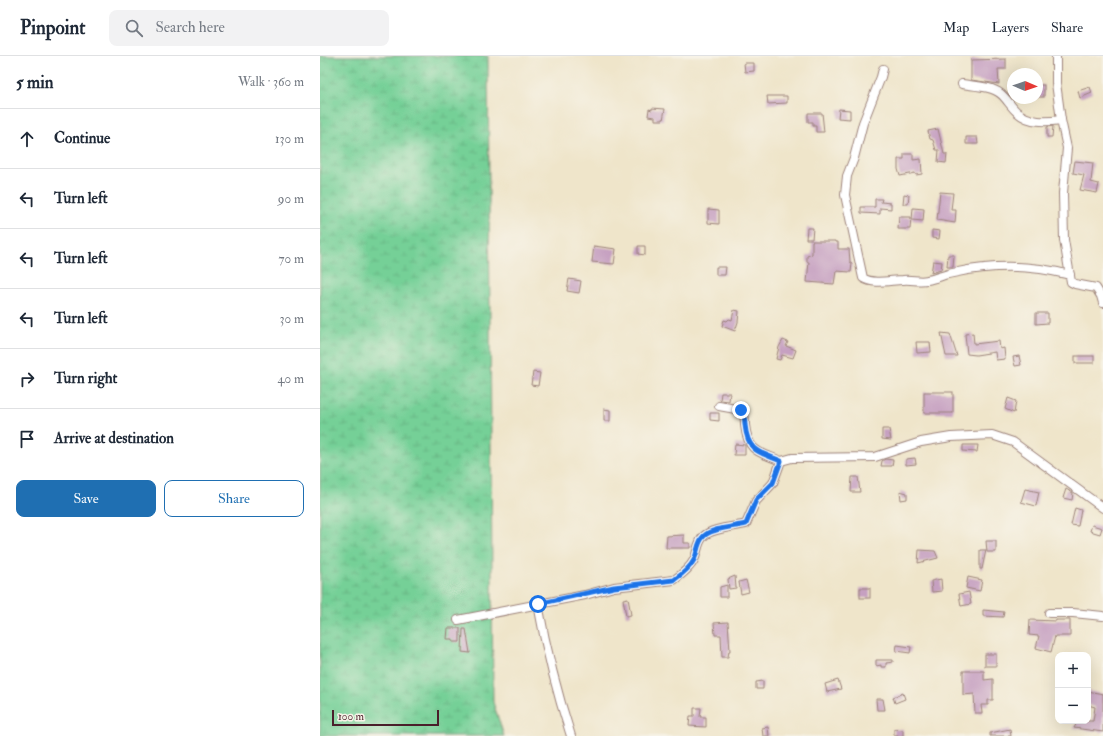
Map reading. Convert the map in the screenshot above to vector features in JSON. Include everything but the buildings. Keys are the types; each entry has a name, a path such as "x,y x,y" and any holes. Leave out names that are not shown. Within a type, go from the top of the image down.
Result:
{"street":[{"path":"1056,56 1056,83 1061,120 1067,148 1063,193 1064,240 1071,282 1096,288 1103,303"},
{"path":"883,69 882,77 863,123 854,158 847,176 845,195 863,278 866,280 887,282 902,280 926,280 947,274 985,268 1008,267 1050,270 1070,275"},
{"path":"962,84 991,89 1000,93 1018,113 1028,119 1048,122 1061,120"},
{"path":"719,406 741,410 743,412 749,440 754,450 781,461 792,458 875,457 921,442 951,437 992,435 1013,442 1103,508"},
{"path":"458,620 614,587 674,580 682,574 694,560 700,541 704,536 712,531 746,524 756,500 773,483 781,461"},
{"path":"538,604 543,632 571,736"},
{"path":"1049,613 1073,613 1103,616"}],"green space":[{"path":"320,56 488,56 493,702 504,736 320,736"}],"route":[{"path":"538,604 585,595 614,587 674,580 682,574 694,560 700,541 704,536 712,531 746,524 756,500 773,483 781,461 754,450 749,440 743,412 741,410"}]}
